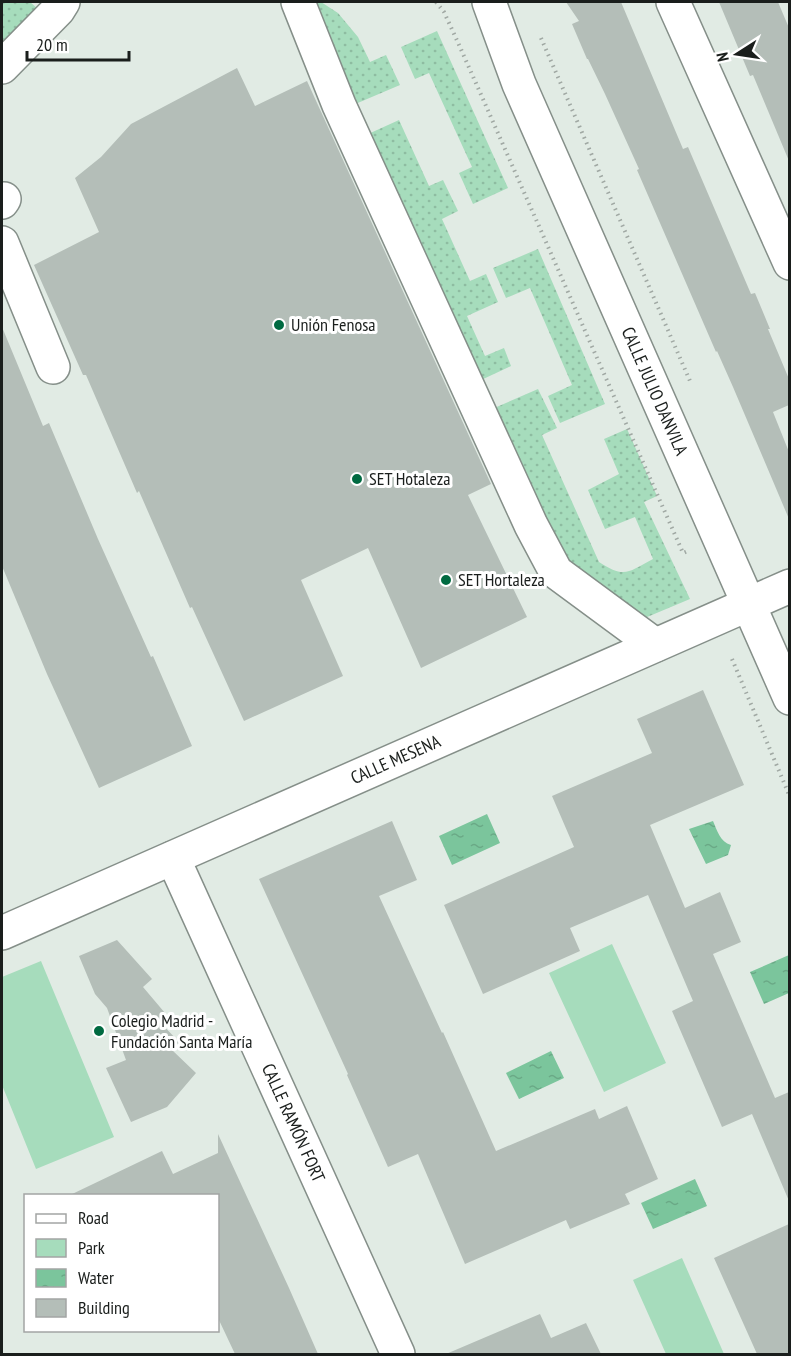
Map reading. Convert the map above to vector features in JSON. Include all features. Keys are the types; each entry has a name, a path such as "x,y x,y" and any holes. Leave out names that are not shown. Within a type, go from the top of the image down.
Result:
{"street":[{"path":"2,67 58,10 63,2"},
{"path":"298,2 339,105 531,525 556,572 656,645"},
{"name":"CALLE JULIO DANVILA","path":"466,2 519,84"},
{"name":"CALLE JULIO DANVILA","path":"489,2 519,84 789,698"},
{"path":"673,2 789,263"},
{"path":"2,243 53,367"},
{"name":"CALLE MESENA","path":"2,933 789,586"},
{"name":"CALLE RAMÓN FORT","path":"173,858 398,1354"}],"path":[{"path":"436,2 444,12 460,47 683,553"},
{"path":"540,34 691,383"},
{"path":"732,659 789,797"}],"green space":[{"path":"2,2 30,2 38,9 2,48"},
{"path":"311,2 321,2 338,13 358,37 370,62 386,55 400,85 353,105"},
{"path":"437,31 508,188 473,204 459,173 472,167 429,73 415,79 401,47"},
{"path":"399,120 429,186 443,180 458,211 442,219 470,281 486,274 498,302 467,316 485,356 504,348 511,366 479,381 366,135"},
{"path":"538,249 605,404 560,423 548,396 572,385 530,288 506,298 493,268"},
{"path":"538,389 557,428 542,435 599,562 615,571 626,572 653,559 635,517 605,529 588,490 619,474 604,439 627,429 657,496 644,502 690,599 640,620 567,563 492,409"},
{"path":"612,944 666,1063 604,1092 549,973"},
{"path":"41,961 114,1137 36,1169 2,1085 2,977"},
{"path":"682,1258 724,1354 666,1354 633,1280"}],"water":[{"path":"487,814 500,843 452,865 439,836"},
{"path":"713,821 722,838 731,845 728,855 706,864 689,829"},
{"path":"789,955 789,993 764,1004 750,972"},
{"path":"551,1051 564,1078 519,1099 506,1073"},
{"path":"695,1179 707,1206 653,1229 641,1203"}],"building":[{"path":"566,2 621,2 683,149 688,147 751,294 755,293 789,379 789,405 773,412 789,452 789,519 637,170 639,169 572,24 579,21"},
{"path":"719,2 778,2 789,28 789,161 753,75 750,76"},
{"path":"237,68 255,106 307,81 491,484 468,495 527,617 421,668 368,548 301,580 343,676 244,721 192,607 190,608 139,491 137,493 86,375 83,375 34,265 99,232 75,178 101,157 131,124"},
{"path":"2,327 43,426 49,423 98,539 192,746 99,788 47,674 2,566"},
{"path":"703,690 744,785 650,825 685,908 720,892 741,942 713,954 775,1098 789,1092 789,1201 752,1114 722,1127 672,1011 693,1001 648,895 570,928 580,951 483,994 444,905 574,847 552,796 652,753 637,719"},
{"path":"392,821 417,880 379,896 496,1151 595,1109 599,1119 627,1106 658,1179 625,1194 630,1204 570,1229 566,1220 465,1264 418,1154 388,1167 259,879"},
{"path":"117,940 152,979 143,987 165,1013 158,1020 179,1042 172,1050 196,1073 167,1107 131,1122 106,1068 126,1060 107,1008 95,994 79,956"},
{"path":"218,1134 318,1354 235,1354 219,1320 219,1194 72,1194 162,1151 173,1174 218,1153"},
{"path":"789,1224 789,1354 757,1354 714,1258"},
{"path":"540,1314 551,1338 586,1323 601,1354 446,1354"}],"place":[{"name":"Unión Fenosa","path":"279,325"},
{"name":"SET Hotaleza","path":"357,479"},
{"name":"SET Hortaleza","path":"446,580"},
{"name":"Colegio Madrid - Fundación Santa María","path":"99,1031"}]}
